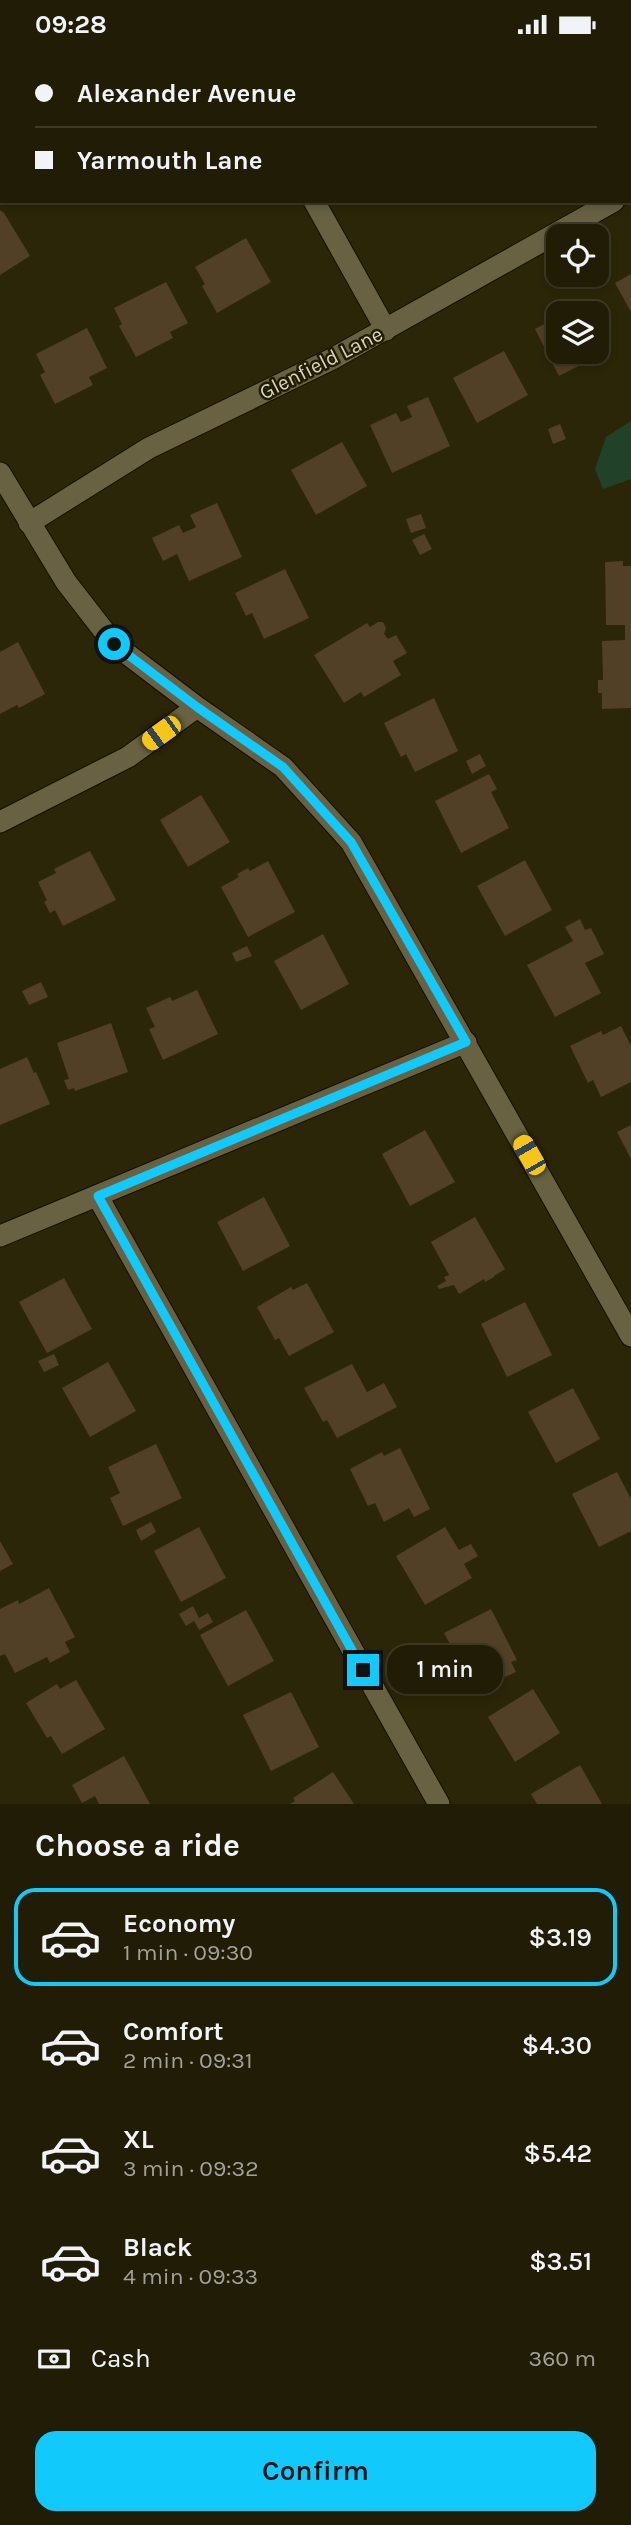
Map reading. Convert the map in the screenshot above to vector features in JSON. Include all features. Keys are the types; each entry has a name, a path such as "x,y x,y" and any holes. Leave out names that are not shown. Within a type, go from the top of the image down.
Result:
{"street":[{"path":"315,203 386,330"},
{"name":"Glenfield Lane","path":"29,523 149,448 332,359 610,203"},
{"path":"0,473 66,582 114,644 283,767 351,842 631,1336"},
{"path":"0,823 128,757 197,707"},
{"path":"0,1236 466,1042"},
{"path":"98,1196 439,1804"}],"green space":[{"path":"631,421 631,479 603,489 595,469 606,437"}],"building":[{"path":"0,210 30,256 0,275"},
{"path":"246,238 271,282 217,313 195,267"},
{"path":"631,274 631,312 615,283"},
{"path":"166,282 188,323 170,332 173,338 136,357 119,326 122,324 114,308"},
{"path":"546,323 546,351 535,329"},
{"path":"87,328 107,368 89,377 93,385 55,404 40,375 45,372 36,354"},
{"path":"504,351 528,395 477,423 453,378"},
{"path":"553,364 583,364 559,376"},
{"path":"428,397 450,446 392,473 370,425 396,413 401,422 412,417 407,406"},
{"path":"560,424 566,439 553,444 548,429"},
{"path":"342,442 367,486 316,515 291,470"},
{"path":"217,503 242,557 189,581 177,554 163,561 152,538 179,525 183,533 196,527 190,515"},
{"path":"421,514 426,528 411,533 406,519"},
{"path":"424,534 432,549 420,555 412,540"},
{"path":"623,561 623,566 631,566 631,708 602,709 602,693 598,693 598,680 603,680 602,641 625,640 625,625 606,625 605,562"},
{"path":"285,569 309,618 264,639 252,613 246,616 235,593"},
{"path":"383,622 386,628 384,634 388,639 396,635 407,653 393,661 401,675 364,697 361,692 344,703 314,655 367,623 370,627"},
{"path":"18,642 45,694 19,708 17,705 0,714 0,652"},
{"path":"434,698 458,751 415,772 406,754 401,757 384,723"},
{"path":"480,754 486,766 472,774 466,761"},
{"path":"489,774 497,789 491,792 509,828 461,853 435,801"},
{"path":"201,795 230,842 188,867 160,820"},
{"path":"90,851 116,900 63,926 55,910 50,913 38,882 56,873 54,869"},
{"path":"525,860 552,910 505,936 477,886"},
{"path":"268,861 295,912 248,937 221,887 239,877 237,874 248,868 250,871"},
{"path":"580,919 585,930 591,928 604,954 585,963 601,993 555,1017 527,965 573,941 565,927"},
{"path":"323,934 349,984 301,1010 274,961"},
{"path":"247,946 252,956 236,962 232,953"},
{"path":"41,982 48,997 29,1005 22,991"},
{"path":"197,990 218,1034 163,1060 149,1029 155,1027 146,1008 170,997 172,1001"},
{"path":"111,1023 128,1072 75,1091 74,1088 68,1090 64,1080 69,1079 57,1043"},
{"path":"621,1026 631,1046 631,1082 601,1097 593,1080 588,1083 570,1046 601,1031 603,1035"},
{"path":"27,1057 50,1104 0,1125 0,1069"},
{"path":"631,1125 631,1159 617,1132"},
{"path":"425,1130 455,1182 410,1206 382,1154"},
{"path":"264,1197 290,1246 243,1271 217,1222"},
{"path":"475,1217 505,1269 459,1294 454,1285 439,1289 437,1286 446,1281 444,1277 449,1275 431,1242"},
{"path":"64,1278 92,1329 47,1353 19,1302"},
{"path":"307,1283 334,1332 289,1356 279,1338 275,1340 257,1307 291,1287 293,1290"},
{"path":"525,1302 552,1355 507,1377 481,1324"},
{"path":"54,1354 59,1365 44,1372 38,1361"},
{"path":"108,1362 136,1411 90,1437 62,1388"},
{"path":"352,1364 367,1392 384,1383 397,1407 337,1438 327,1420 323,1422 304,1388"},
{"path":"573,1388 600,1439 556,1463 528,1412"},
{"path":"156,1444 182,1498 123,1526 110,1498 120,1493 108,1467"},
{"path":"400,1448 430,1509 414,1517 409,1508 384,1522 375,1503 368,1506 350,1469 382,1452 384,1456"},
{"path":"617,1472 631,1499 631,1531 599,1547 572,1494"},
{"path":"151,1522 156,1532 141,1541 136,1530"},
{"path":"199,1527 226,1578 181,1602 154,1551"},
{"path":"445,1527 459,1550 471,1544 478,1556 464,1564 472,1578 425,1605 396,1556"},
{"path":"0,1541 13,1564 0,1571"},
{"path":"49,1588 75,1637 65,1642 70,1652 50,1663 47,1657 15,1673 5,1654 0,1656 0,1609 18,1600 19,1604"},
{"path":"193,1606 199,1618 208,1613 213,1622 199,1630 194,1621 186,1626 179,1614"},
{"path":"491,1609 517,1660 511,1662 516,1672 505,1677 502,1671 472,1686 444,1633"},
{"path":"246,1610 274,1661 228,1686 200,1635"},
{"path":"76,1680 105,1729 62,1754 51,1736 47,1738 26,1703 57,1684 60,1689"},
{"path":"533,1689 560,1733 515,1762 488,1717"},
{"path":"291,1692 319,1747 271,1771 243,1715"},
{"path":"124,1756 150,1804 99,1804 95,1796 82,1803 72,1785"},
{"path":"580,1765 602,1804 537,1804 531,1794"},
{"path":"333,1772 354,1804 290,1804 295,1801 293,1798"}],"route":[{"path":"114,644 283,767 351,842 466,1042 98,1196 363,1670"}]}
